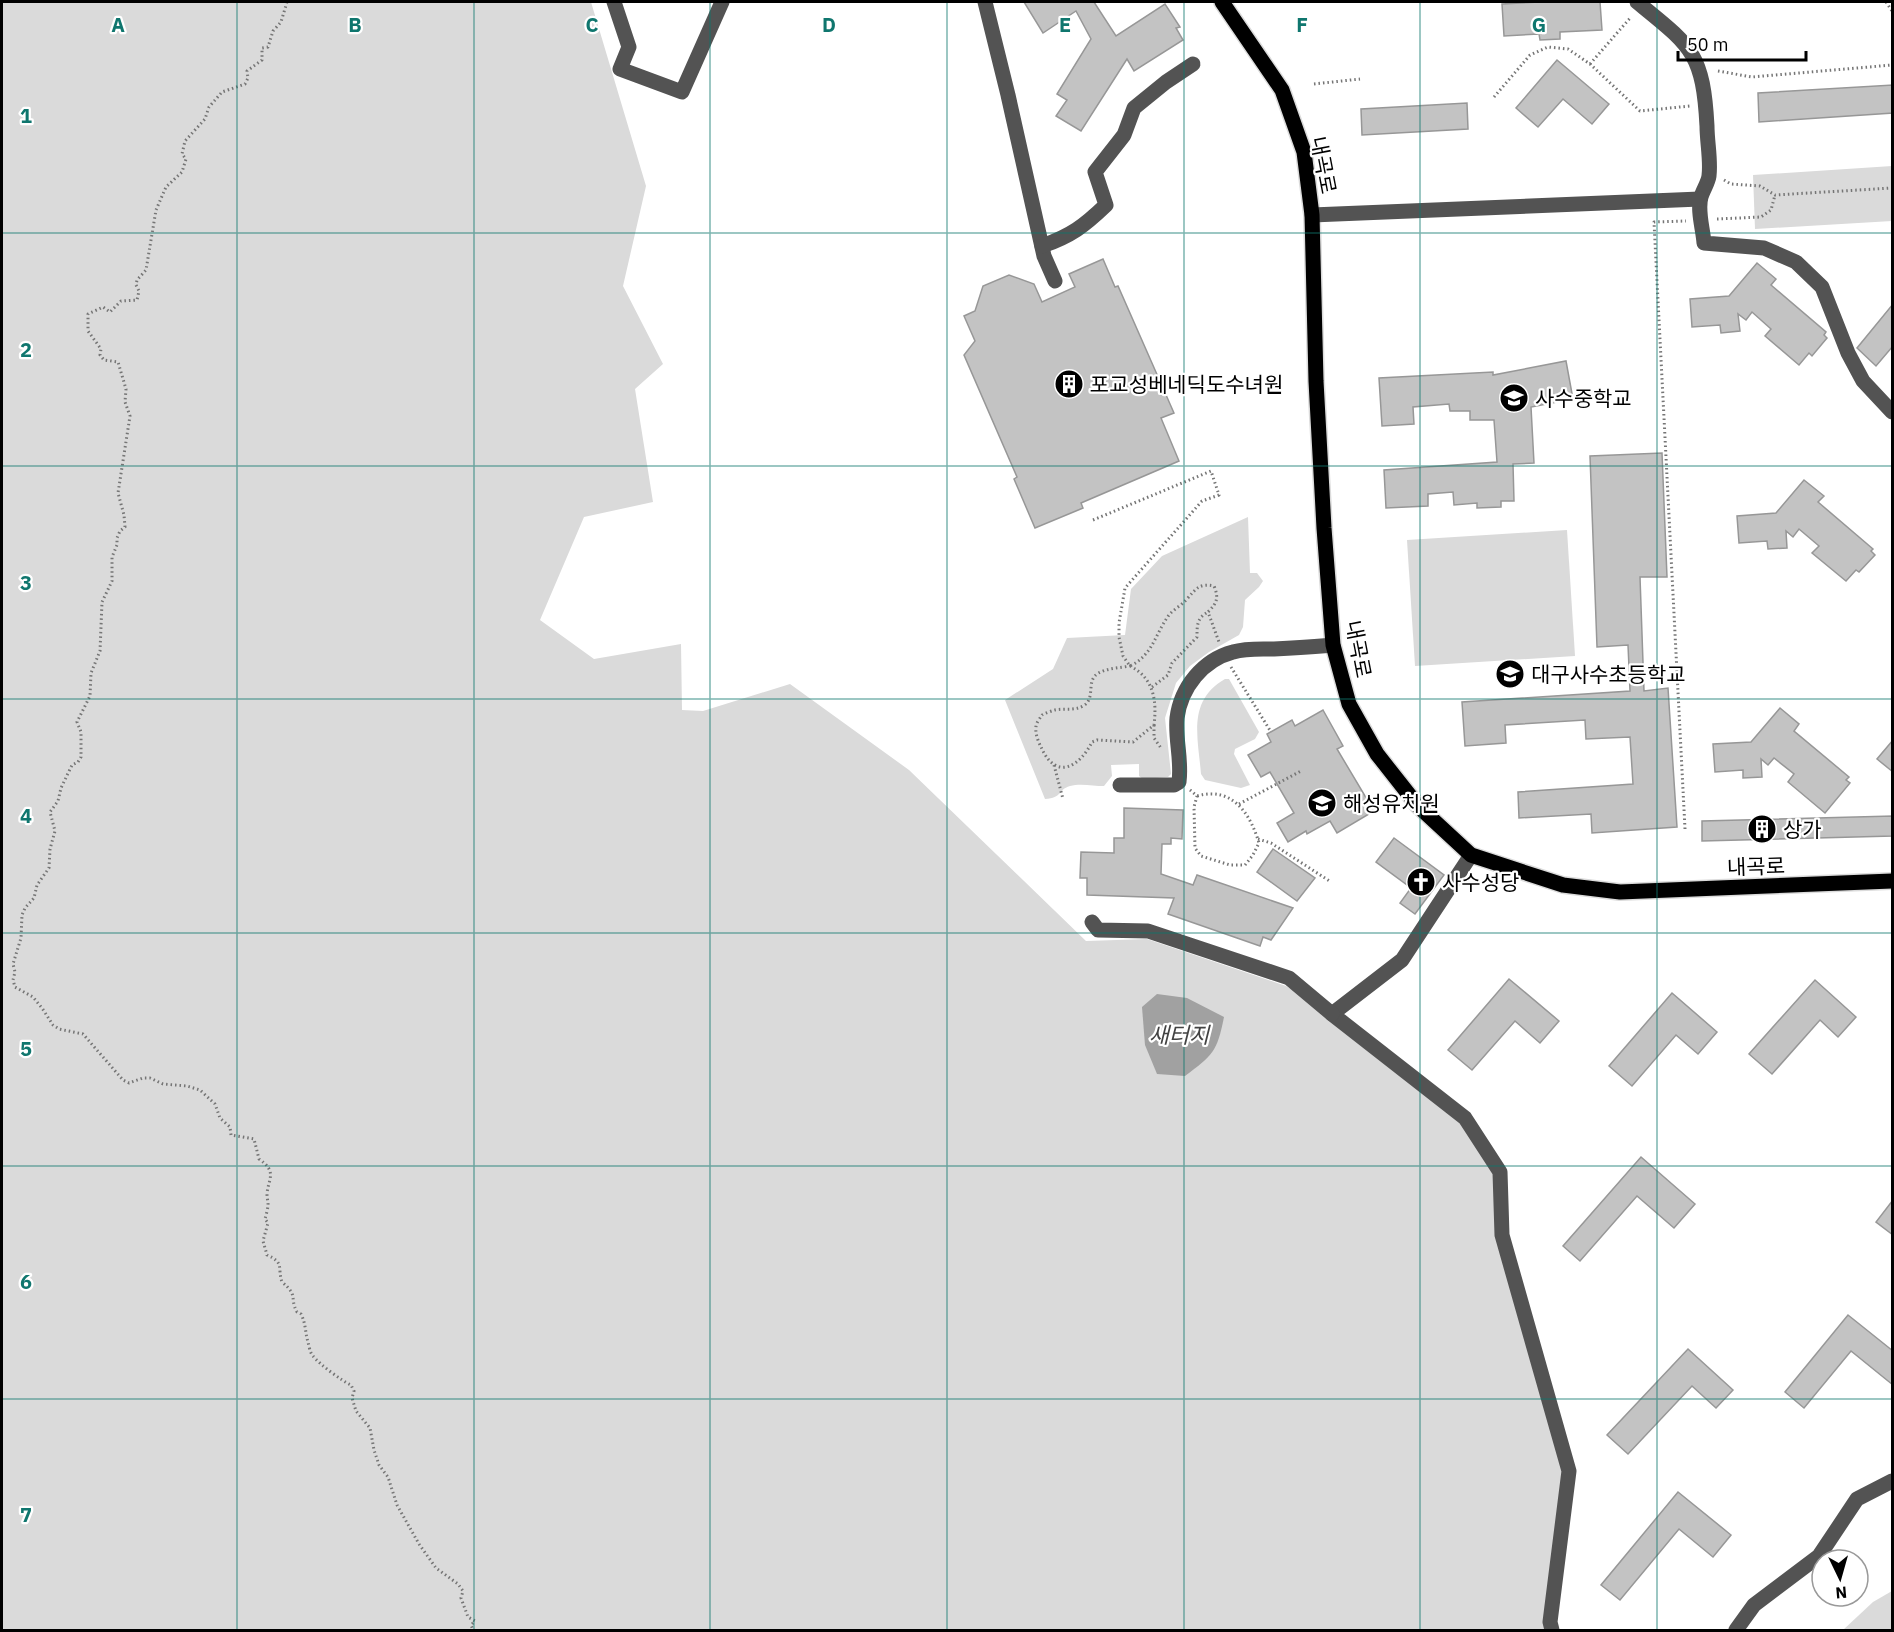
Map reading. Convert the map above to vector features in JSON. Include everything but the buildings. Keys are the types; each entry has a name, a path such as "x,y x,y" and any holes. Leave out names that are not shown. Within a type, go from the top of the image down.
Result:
{"main road":[{"name":"내곡로","path":"1222,2 1282,90 1304,152 1312,215 1316,381 1333,645 1349,704 1377,754 1418,806 1471,855 1563,885 1620,892 1893,881"}],"street":[{"path":"614,2 629,47 620,69 682,92 722,2"},
{"path":"984,2 1008,95 1044,256 1055,281"},
{"path":"1634,9 1678,36 1694,56 1698,65 1706,105 1709,177 1700,199 1704,243 1764,248 1796,262 1822,287 1848,353 1863,381 1893,412"},
{"path":"1042,246 1066,237 1106,204 1095,172 1124,135 1134,108 1193,64"},
{"path":"1312,215 1700,199"},
{"path":"1120,785 1174,785 1179,782 1181,770 1177,719 1187,688 1197,674 1220,656 1234,651 1333,645"},
{"path":"1332,1014 1402,960 1471,855"},
{"path":"1092,922 1098,930 1148,931 1289,978 1465,1118 1500,1172 1502,1235 1569,1471 1550,1622 1552,1630"},
{"path":"1736,1630 1754,1605 1819,1556 1857,1499 1893,1481"}],"path":[{"path":"287,2 281,22 273,31 268,47 262,48 262,60 247,70 248,78 245,84 222,92 209,107 205,119 186,141 182,154 186,159 182,172 166,187 156,210 146,270 137,280 136,285 139,291 137,300 121,301 110,312 103,307 88,314 88,331 101,349 100,355 104,360 118,362 126,389 125,402 129,416 117,493 125,527 120,531 112,557 112,581 102,602 100,651 91,673 90,696 78,722 81,732 81,757 72,765 58,801 50,812 55,831 50,849 49,868 37,885 34,898 21,915 21,938 13,964 15,972 13,980 15,987 38,1002 58,1029 83,1034 123,1080 129,1083 143,1077 163,1084 187,1086 200,1090 215,1104 220,1118 230,1127 231,1135 254,1139 259,1160 270,1172 265,1219 268,1223 263,1241 267,1255 277,1260 281,1268 282,1282 292,1290 293,1305 304,1319 312,1355 339,1380 351,1385 354,1391 352,1398 356,1411 370,1428 379,1465 388,1477 397,1505 419,1544 436,1568 458,1584 463,1592 461,1598 468,1617 475,1621 471,1624 473,1630"},
{"path":"1886,2 1893,11"},
{"path":"1590,64 1634,9"},
{"path":"1494,98 1530,55 1548,47 1568,49 1590,64 1640,111 1690,106"},
{"path":"1718,71 1752,77 1893,65"},
{"path":"1314,84 1360,79"},
{"path":"1724,180 1731,184 1760,186 1775,195 1893,188"},
{"path":"1707,220 1761,217 1772,210 1775,195"},
{"path":"1685,829 1654,222 1696,220"},
{"path":"1093,520 1211,471 1219,495 1202,501 1125,588 1119,623 1123,656 1152,687 1156,707 1154,738 1161,747 1162,758"},
{"path":"1063,799 1054,765 1044,754 1038,740 1036,726 1042,715 1056,710 1075,710 1086,705 1091,697 1091,683 1096,674 1141,661 1149,652 1170,614 1188,598 1194,589 1206,584 1214,586 1218,594 1216,603 1201,616 1197,637 1172,663 1168,675 1152,687"},
{"path":"1208,612 1221,646"},
{"path":"1229,663 1271,732"},
{"path":"1054,765 1066,768 1077,764 1092,742 1097,740 1132,742 1154,725"},
{"path":"1239,804 1301,771"},
{"path":"1179,782 1197,796"},
{"path":"1207,793 1224,796 1239,804 1259,843 1245,865 1230,865 1201,856 1196,848 1194,807 1197,796 1207,793"},
{"path":"1258,839 1271,843 1331,882"}],"shaded area":[{"path":"2,2 591,2 646,186 623,286 663,364 635,389 653,502 584,517 540,620 594,659 681,644 682,710 703,711 790,684 909,770 1086,941 1147,939 1286,986 1332,1014 1465,1118 1500,1172 1502,1235 1569,1471 1549,1630 2,1630"},
{"path":"1892,166 1892,221 1755,229 1753,175"},
{"path":"1248,517 1250,573 1257,573 1263,581 1245,600 1243,627 1239,635 1190,666 1176,683 1165,718 1171,774 1168,777 1143,779 1139,776 1139,764 1111,765 1112,776 1104,786 1070,786 1057,796 1045,799 1005,700 1053,669 1067,638 1125,635 1131,589 1162,556"},
{"path":"1567,530 1575,656 1415,666 1407,540"},
{"path":"1225,679 1229,679 1259,732 1255,739 1235,749 1234,754 1250,785 1241,788 1205,780 1201,774 1197,733 1200,709 1213,688"},
{"path":"1892,1591 1892,1630 1843,1630 1867,1608 1870,1608 1873,1602"}],"water":[{"name":"새터지","path":"1157,994 1187,998 1224,1017 1216,1046 1202,1063 1185,1076 1157,1074 1145,1045 1142,1007"}],"place":[{"name":"포교성베네딕도수녀원","path":"1069,384"},
{"name":"사수중학교","path":"1514,398"},
{"name":"대구사수초등학교","path":"1510,674"},
{"name":"해성유치원","path":"1322,803"},
{"name":"상가","path":"1762,829"},
{"name":"사수성당","path":"1421,882"}]}
